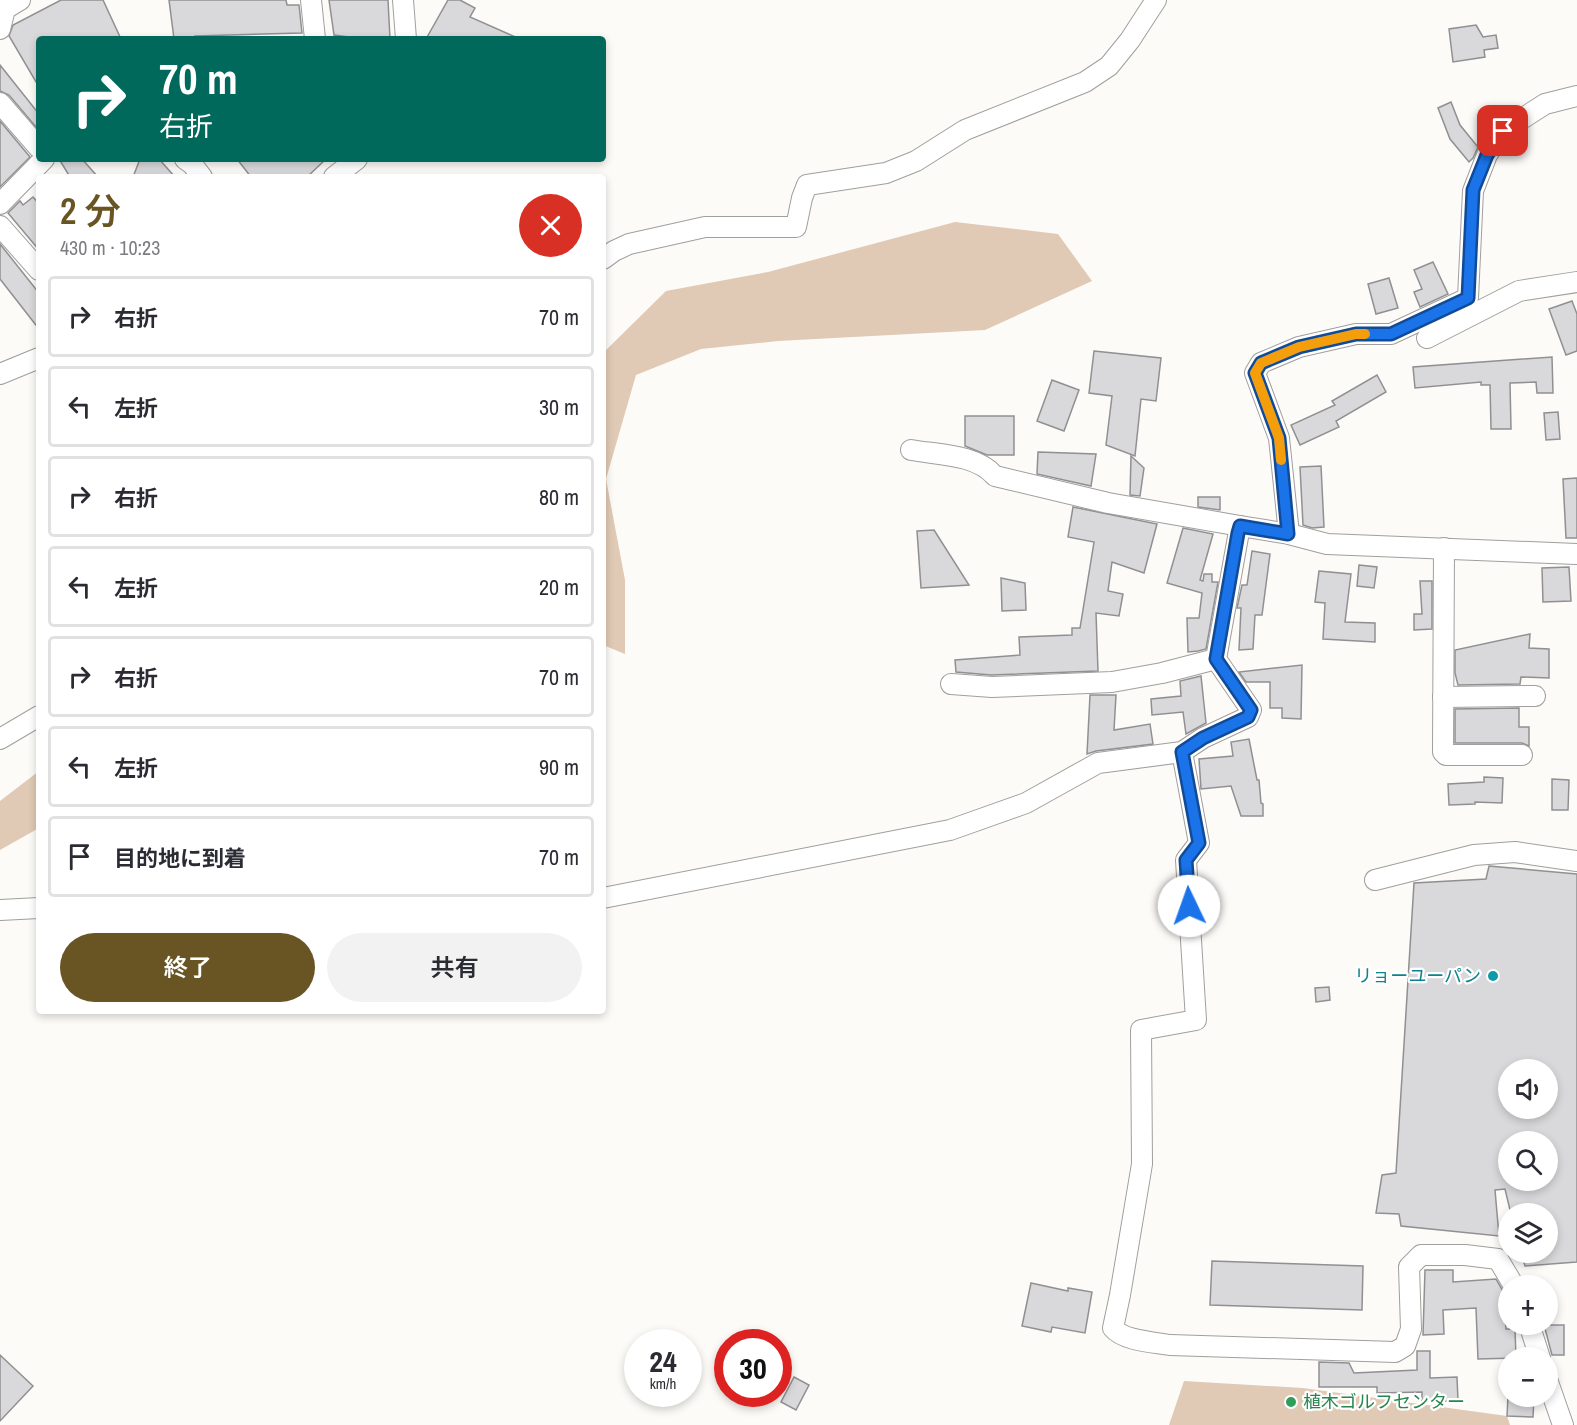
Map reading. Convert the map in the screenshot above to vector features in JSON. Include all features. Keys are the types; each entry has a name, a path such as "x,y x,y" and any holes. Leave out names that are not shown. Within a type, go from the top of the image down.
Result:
{"street":[{"path":"311,0 317,36"},
{"path":"403,0 406,36"},
{"path":"606,257 628,244 705,227 796,227 807,185 886,173 916,161 965,130 1085,82 1108,66 1130,40 1156,0"},
{"path":"0,29 8,4"},
{"path":"1468,298 1473,190 1487,155 1503,131 1545,104 1577,96"},
{"path":"0,103 36,145"},
{"path":"0,204 41,162"},
{"path":"338,174 353,162"},
{"path":"0,226 36,267"},
{"path":"1427,338 1519,291 1577,282"},
{"path":"1288,534 1279,438 1255,373 1261,363 1299,347 1356,334 1391,334 1468,298 1515,285 1519,291"},
{"path":"0,374 36,359"},
{"path":"911,450 976,461 987,467 995,476 1108,503 1288,534 1327,544 1577,554"},
{"path":"606,897 950,830 1026,803 1098,763 1182,752 1203,738 1248,717 1251,710 1216,659 1240,526"},
{"path":"1444,548 1443,752 1446,755 1522,754"},
{"path":"951,684 992,687 1112,682 1162,673 1216,659"},
{"path":"1443,697 1535,696"},
{"path":"0,739 36,718"},
{"path":"1182,752 1199,843 1186,860 1196,1020 1141,1030 1142,1164 1113,1328 1117,1333 1142,1341 1170,1345 1395,1352 1405,1346 1411,1329 1408,1267 1421,1255 1465,1255 1498,1259 1507,1275"},
{"path":"1375,880 1474,855 1515,852 1577,861"},
{"path":"0,910 36,908"},
{"path":"1557,1407 1563,1425"}],"shaded area":[{"path":"955,222 1058,234 1092,281 985,330 778,341 701,349 636,375 606,479 606,350 666,291 768,272"},
{"path":"606,479 625,580 625,654 606,646"},
{"path":"36,773 36,830 0,850 0,801"},
{"name":"植木ゴルフセンター","path":"1184,1381 1303,1388 1507,1416 1510,1425 1169,1425"}],"building":[{"path":"61,0 103,0 120,36 36,36 36,82 9,36 13,25"},
{"path":"169,0 286,0 287,5 299,5 302,33 174,36"},
{"path":"329,0 388,0 390,36 334,35"},
{"path":"448,0 460,0 475,8 470,17 513,36 428,36"},
{"path":"1476,25 1483,37 1496,35 1498,48 1484,50 1485,57 1453,62 1449,29"},
{"path":"0,65 36,110 36,127 9,95 0,91"},
{"path":"1451,102 1460,125 1478,147 1469,162 1450,139 1438,108"},
{"path":"0,121 30,157 0,187"},
{"path":"61,162 85,162 95,174 68,174"},
{"path":"139,162 162,162 172,174 134,174"},
{"path":"239,162 323,162 310,174 249,174"},
{"path":"33,197 36,200 36,246 8,213 20,201 23,205"},
{"path":"0,244 36,289 36,325 0,279"},
{"path":"1433,262 1448,294 1420,307 1414,292 1422,289 1414,270"},
{"path":"1389,278 1398,308 1376,314 1368,284"},
{"path":"1572,301 1577,314 1577,351 1566,355 1549,309"},
{"path":"1094,351 1161,358 1156,401 1141,399 1135,456 1106,445 1112,396 1089,393"},
{"path":"1552,357 1553,393 1537,393 1536,382 1510,383 1511,429 1491,429 1490,385 1481,385 1481,382 1415,388 1413,367"},
{"path":"1377,375 1386,392 1336,421 1339,427 1300,445 1291,425 1335,405 1332,401"},
{"path":"1052,380 1079,390 1064,431 1037,421"},
{"path":"1558,412 1560,439 1546,440 1544,413"},
{"path":"965,416 1014,416 1014,455 987,455 965,446"},
{"path":"1038,452 1096,454 1091,486 1037,474"},
{"path":"1131,456 1144,468 1140,496 1130,495"},
{"path":"1321,466 1324,527 1312,528 1303,525 1300,467"},
{"path":"1577,478 1577,538 1566,538 1563,479"},
{"path":"1198,497 1220,497 1220,510 1198,507"},
{"path":"1073,507 1157,524 1144,573 1112,562 1108,591 1123,594 1119,616 1096,613 1098,671 991,675 956,672 955,660 1020,655 1019,637 1072,635 1072,628 1080,628 1094,542 1068,537"},
{"path":"1183,528 1213,534 1200,580 1203,581 1204,574 1212,574 1212,582 1218,582 1206,649 1188,652 1187,618 1199,618 1202,593 1167,583"},
{"path":"934,530 969,585 921,588 917,531"},
{"path":"1252,551 1270,554 1262,615 1255,615 1253,649 1239,650 1241,608 1237,608 1242,585 1247,585"},
{"path":"1359,565 1377,567 1374,588 1357,586"},
{"path":"1569,567 1571,601 1543,602 1542,568"},
{"path":"1319,571 1351,574 1345,622 1375,623 1375,642 1323,639 1325,603 1315,602"},
{"path":"1001,578 1025,583 1026,610 1002,611"},
{"path":"1420,581 1432,581 1432,629 1414,630 1414,614 1422,614"},
{"path":"1530,634 1529,648 1549,649 1549,678 1521,677 1520,684 1458,685 1455,673 1455,650"},
{"path":"1302,665 1301,719 1282,718 1282,708 1270,708 1270,682 1246,682 1239,672"},
{"path":"1201,676 1206,723 1186,734 1183,712 1152,715 1151,699 1181,696 1180,681"},
{"path":"1090,695 1116,695 1114,730 1150,724 1153,744 1087,754"},
{"path":"1519,708 1519,727 1529,727 1529,746 1522,743 1455,743 1455,709"},
{"path":"1249,739 1257,780 1259,780 1263,816 1241,816 1231,786 1201,789 1199,759 1233,756 1231,742"},
{"path":"1484,777 1503,778 1502,803 1475,802 1475,804 1449,805 1448,784 1484,782"},
{"path":"1552,779 1569,780 1568,810 1552,810"},
{"name":"リョーユーパン","path":"1489,866 1577,874 1577,1262 1525,1266 1524,1263 1558,1263 1558,1203 1508,1203 1505,1191 1558,1191 1558,1131 1498,1131 1498,1190 1495,1190 1498,1236 1401,1226 1399,1214 1376,1213 1382,1175 1396,1173 1414,883 1486,879"},
{"path":"1329,987 1330,1000 1316,1002 1315,988"},
{"path":"1212,1261 1363,1266 1362,1310 1210,1305"},
{"path":"1425,1270 1453,1270 1453,1282 1496,1279 1498,1282 1498,1335 1515,1335 1516,1347 1498,1347 1498,1358 1478,1359 1476,1308 1443,1310 1444,1334 1423,1335"},
{"path":"1031,1283 1068,1291 1068,1288 1092,1292 1085,1333 1052,1327 1051,1332 1022,1326"},
{"path":"1558,1325 1564,1325 1564,1355 1558,1355 1558,1347 1550,1347 1547,1335 1558,1335"},
{"path":"1417,1351 1430,1351 1430,1378 1457,1377 1458,1401 1422,1401 1422,1392 1377,1393 1377,1387 1319,1387 1319,1362 1349,1363 1354,1373 1417,1370"},
{"path":"0,1355 33,1386 0,1421"},
{"path":"794,1377 809,1385 796,1410 790,1407"},
{"path":"1507,1407 1533,1407 1533,1417 1507,1416"}],"slow traffic":[{"path":"1281,460 1279,438 1255,373 1261,363 1299,347 1365,334"}],"place":[{"name":"リョーユーパン","path":"1493,976"},
{"name":"植木ゴルフセンター","path":"1291,1402"}],"route":[{"path":"1189,906 1186,860 1199,843 1182,752 1203,738 1248,717 1251,710 1216,659 1238,533 1240,526 1288,534 1279,438 1255,373 1261,363 1299,347 1356,334 1391,334 1468,298 1473,190 1487,155 1503,131"}]}
